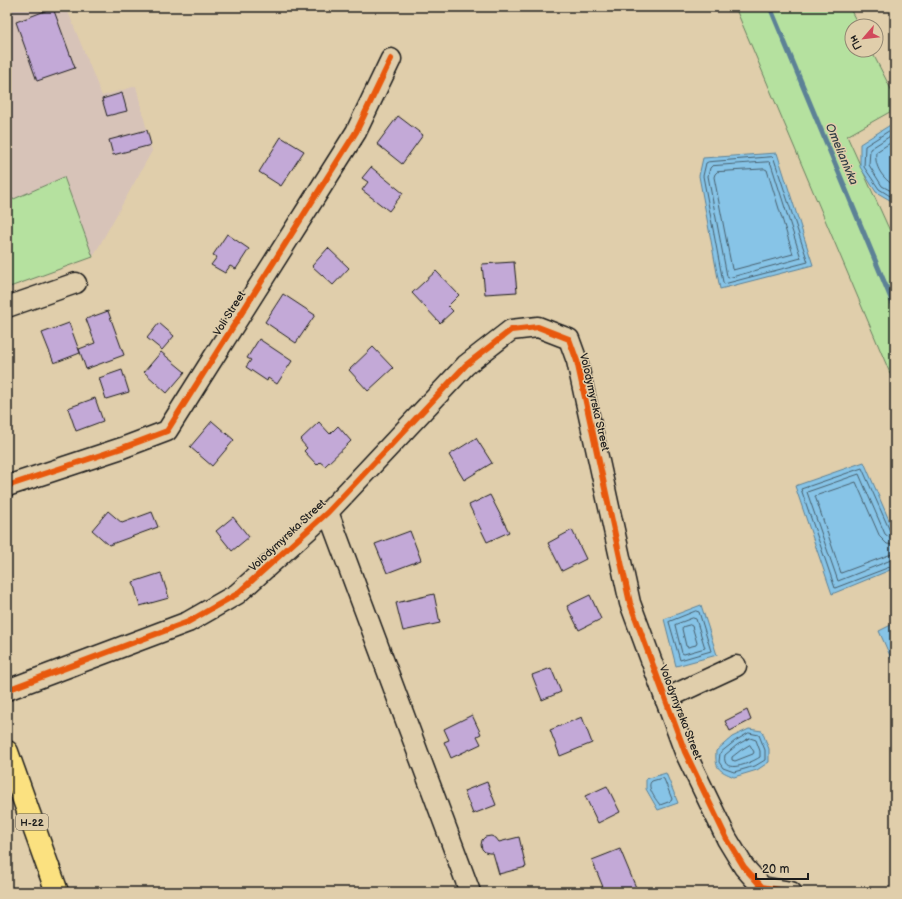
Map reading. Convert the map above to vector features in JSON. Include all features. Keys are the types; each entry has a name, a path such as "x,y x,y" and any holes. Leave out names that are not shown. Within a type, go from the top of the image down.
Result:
{"main road":[{"name":"Н-22","path":"7,752 57,892"}],"street":[{"name":"Voli Street","path":"7,486 122,448 167,431 356,132 391,59"},
{"path":"7,307 76,283"},
{"name":"Volodymyrska Street","path":"16,687 188,622 237,594 328,512 466,365 511,330 538,328 569,339 577,361 630,603 685,752 727,839 744,866 762,887 790,892"},
{"name":"Volodymyrska Street","path":"328,512 470,892"},
{"path":"665,699 736,666"}],"shaded area":[{"path":"7,7 66,7 102,96 136,86 152,151 93,257 64,177 7,202"}],"green space":[{"path":"735,7 849,7 855,18 844,18 844,58 875,58 895,97 895,109 847,136 895,242 895,385"},
{"path":"64,177 93,257 7,288 7,202"}],"water":[{"path":"895,122 895,203 876,192 860,167 860,144"},
{"path":"777,153 813,265 720,289 699,176 703,158"},
{"path":"864,462 895,534 895,568 832,594 795,486"},
{"path":"701,605 717,655 676,666 664,619"},
{"path":"895,623 895,667 879,631"},
{"path":"749,729 762,731 769,749 769,762 757,770 734,777 724,773 717,765 716,751 732,737"},
{"path":"666,773 678,803 658,810 646,789 646,779"}],"building":[{"path":"53,8 75,68 37,81 16,22"},
{"path":"122,93 127,111 107,116 102,99"},
{"path":"398,116 423,135 402,164 377,144"},
{"path":"147,130 151,145 113,155 109,140"},
{"path":"281,137 304,151 281,186 259,172"},
{"path":"371,167 403,193 389,211 362,190 368,182 362,178"},
{"path":"227,234 249,249 236,269 230,266 225,273 211,265 217,257 213,255"},
{"path":"328,248 349,268 333,285 312,266"},
{"path":"514,262 517,292 485,294 482,264"},
{"path":"436,271 459,295 448,306 453,311 440,323 412,293"},
{"path":"283,294 315,315 296,343 265,322"},
{"path":"108,311 124,355 86,369 79,349 95,343 86,319"},
{"path":"69,323 80,353 54,363 42,333"},
{"path":"159,323 174,336 162,350 147,338"},
{"path":"259,339 292,361 277,384 268,378 267,381 246,367 251,360 247,358"},
{"path":"373,347 393,368 368,391 349,370"},
{"path":"161,352 185,372 167,393 144,372"},
{"path":"122,370 129,392 106,399 99,378"},
{"path":"95,398 103,421 76,431 68,408"},
{"path":"212,421 234,440 212,466 190,447"},
{"path":"319,422 330,434 338,426 351,441 325,466 320,462 317,465 304,451 307,448 300,440"},
{"path":"476,438 492,463 464,480 449,455"},
{"path":"490,495 509,532 487,542 469,505"},
{"path":"108,511 122,523 152,512 158,527 109,545 92,530"},
{"path":"233,517 249,537 232,551 216,531"},
{"path":"572,530 586,559 562,571 548,543"},
{"path":"410,531 421,560 387,573 375,544"},
{"path":"161,573 169,598 140,606 133,582"},
{"path":"434,594 440,623 403,631 396,603"},
{"path":"590,595 601,619 579,630 567,606"},
{"path":"551,668 561,692 542,700 532,675"},
{"path":"747,710 751,720 730,731 725,721"},
{"path":"472,715 481,734 477,736 481,744 451,758 444,742 449,740 444,729"},
{"path":"582,717 592,743 560,756 550,730"},
{"path":"487,782 496,805 473,814 464,791"},
{"path":"607,786 620,812 598,823 585,796"},
{"path":"491,836 496,838 499,842 519,837 526,867 499,874 493,853 485,852 481,845 482,840 485,837"},
{"path":"620,849 637,890 632,892 605,892 592,860"}],"waterway":[{"name":"Omelianivka","path":"770,7 895,308"}],"cycle path":[{"path":"7,486 122,448 167,431 356,132 391,59"},
{"path":"7,690 188,622 237,594 328,512 466,365 511,330 538,327 569,339 577,361 630,603 685,752 727,839 744,867 762,887 791,892"}]}
